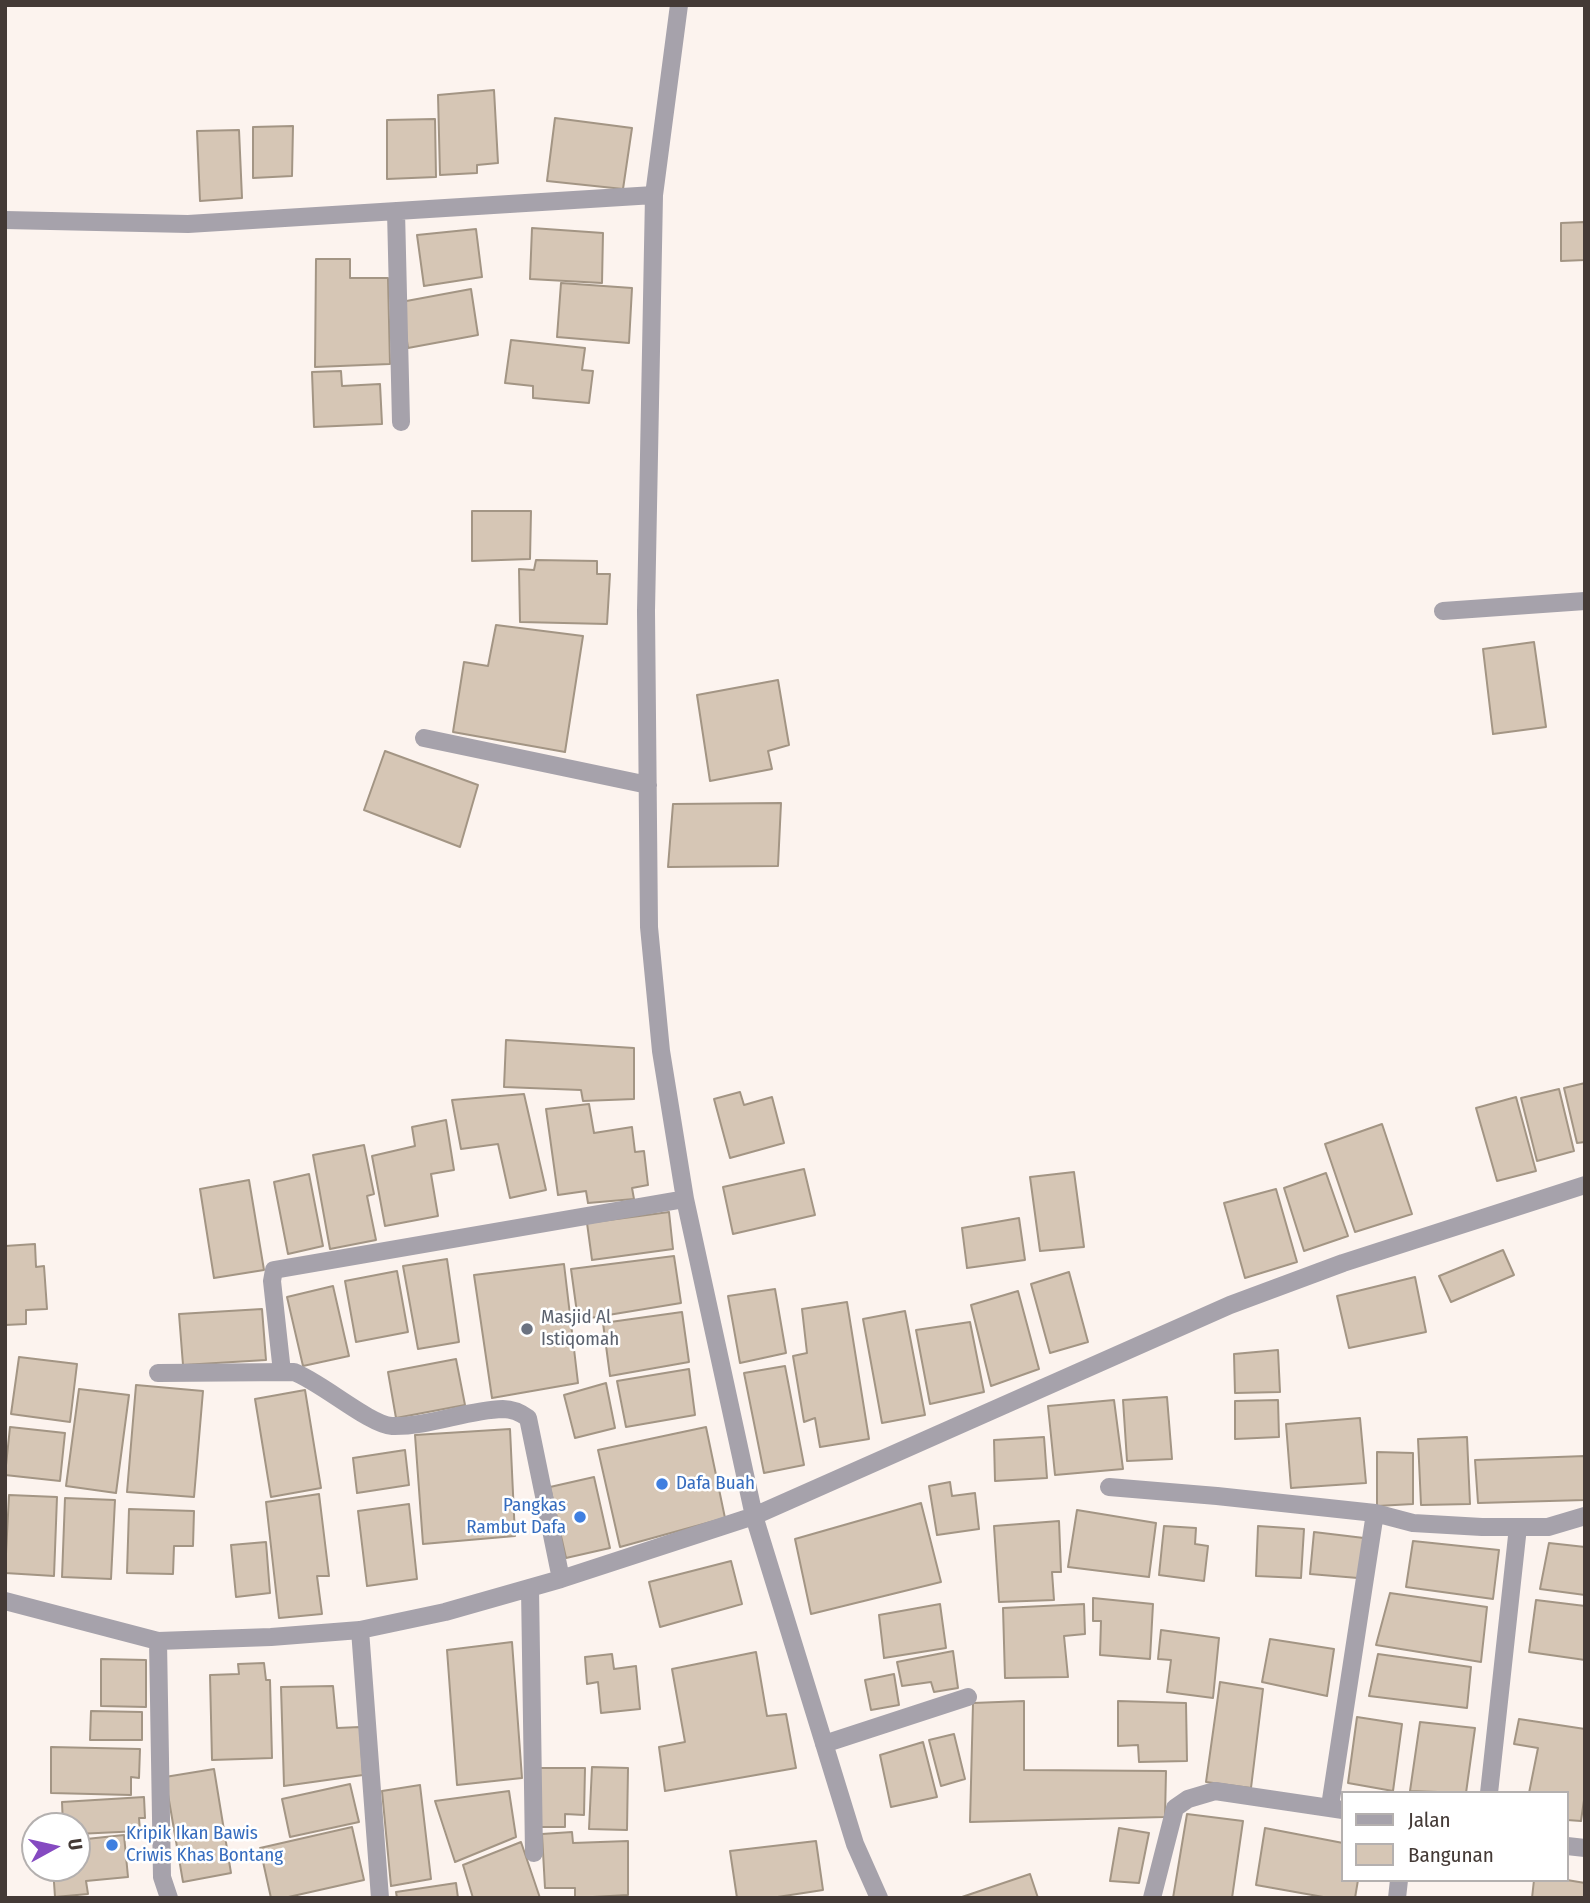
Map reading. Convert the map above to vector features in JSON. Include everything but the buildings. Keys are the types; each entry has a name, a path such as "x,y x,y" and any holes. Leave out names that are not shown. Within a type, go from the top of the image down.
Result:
{"street":[{"path":"679,5 654,195 646,611 649,927 661,1051 685,1199 754,1516 855,1844 879,1898"},
{"path":"5,220 188,225 654,195"},
{"path":"396,211 401,422"},
{"path":"1443,611 1585,601"},
{"path":"424,738 648,785"},
{"path":"5,1601 158,1641 271,1637 360,1630 446,1612 561,1579 754,1516 1230,1305 1343,1263 1585,1185"},
{"path":"282,1373 272,1281 274,1270 685,1199"},
{"path":"158,1373 293,1372 309,1378 366,1416 388,1426 504,1409 520,1412 528,1418 561,1579"},
{"path":"1109,1487 1375,1513 1413,1523 1548,1527 1585,1516"},
{"path":"1152,1898 1175,1808 1188,1799 1216,1791 1337,1808 1375,1513"},
{"path":"1489,1791 1518,1527"},
{"path":"530,1588 534,1853"},
{"path":"360,1630 380,1898"},
{"path":"158,1641 162,1877 169,1898"},
{"path":"824,1744 968,1697"}],"place":[{"name":"Masjid Al Istiqomah","path":"527,1329"},
{"name":"Dafa Buah","path":"662,1484"},
{"name":"Pangkas Rambut Dafa","path":"580,1517"},
{"name":"Kripik Ikan Bawis Criwis Khas Bontang","path":"112,1845"}]}
